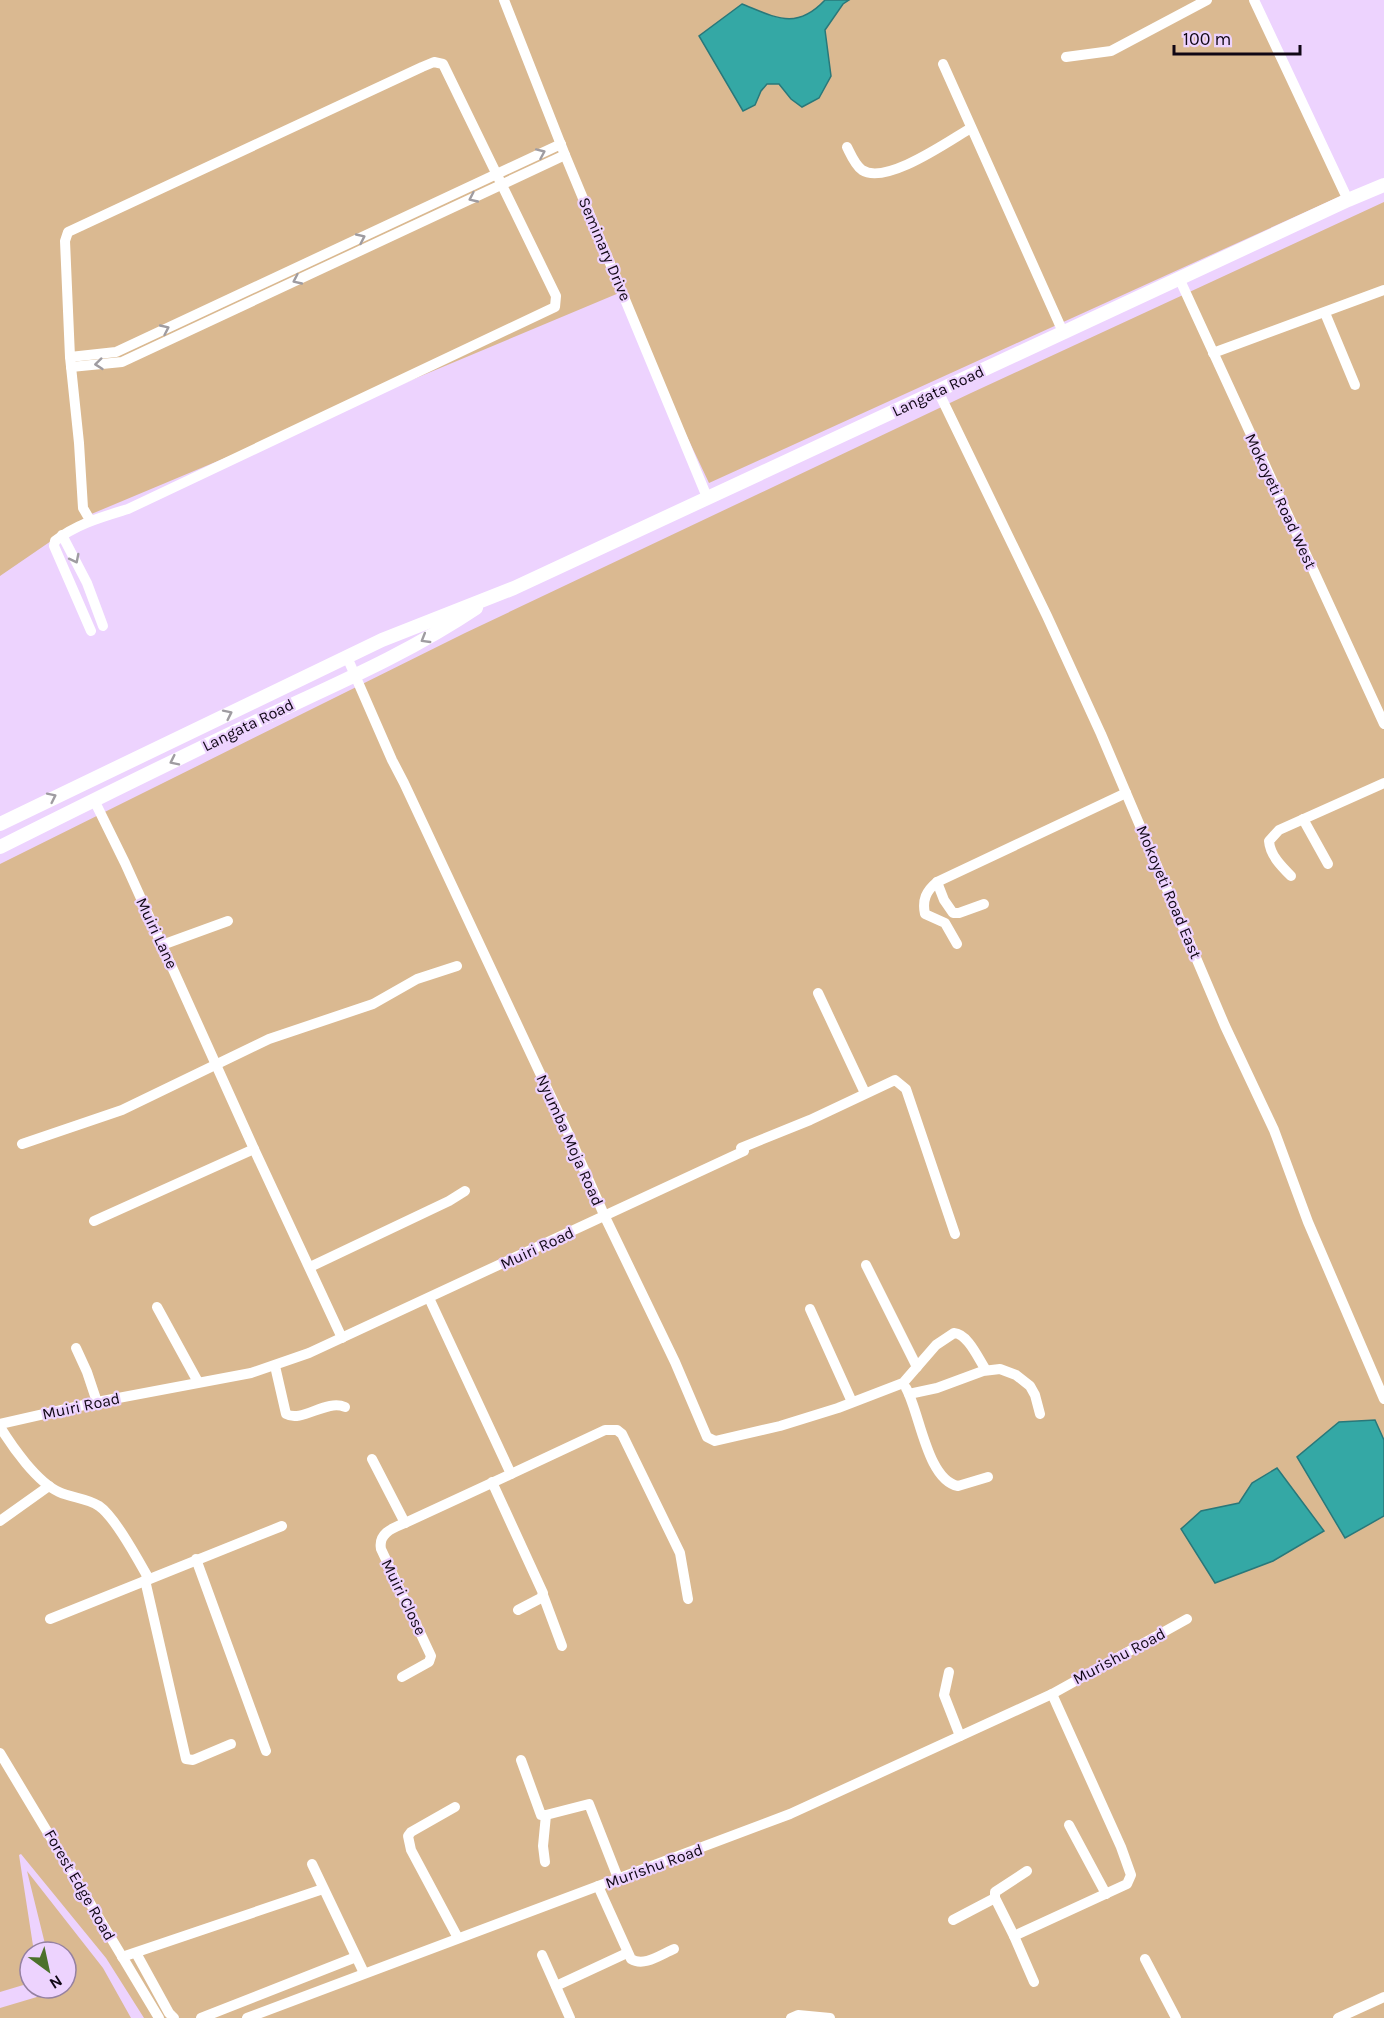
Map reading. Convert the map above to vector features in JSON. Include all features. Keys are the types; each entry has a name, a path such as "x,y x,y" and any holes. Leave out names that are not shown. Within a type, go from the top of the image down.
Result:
{"main road":[{"name":"Langata Road","path":"0,824 416,625 492,597 1384,185"},
{"name":"Langata Road","path":"0,847 244,727 356,676 412,646 492,597"}],"street":[{"name":"Seminary Drive","path":"504,0 565,155 708,497"},
{"path":"1066,57 1111,51 1207,0"},
{"path":"1254,0 1348,200"},
{"path":"90,520 82,508 79,443 70,362 65,241 68,232 422,67 434,62 439,62 446,67 556,296 557,304 552,309 128,509 90,520 63,535 55,541 54,546 91,631"},
{"path":"943,64 1063,332"},
{"path":"848,147 852,159 862,170 875,174 900,169 972,128"},
{"path":"499,180 561,144"},
{"path":"70,362 116,352 499,180 565,155"},
{"name":"Mokoyeti Road West","path":"1179,278 1384,724"},
{"path":"1213,353 1384,290"},
{"path":"1325,313 1355,385"},
{"name":"Mokoyeti Road East","path":"938,391 1047,616 1126,793 1225,1026 1274,1130 1308,1222 1384,1399"},
{"path":"63,535 87,583 103,626"},
{"name":"Nyumba Moja Road","path":"347,657 392,760 568,1132 604,1217 675,1362 707,1437 711,1440 780,1426 903,1383"},
{"path":"1291,876 1275,857 1269,841 1279,830 1384,783"},
{"path":"957,944 945,923 938,918 928,916 924,911 927,890 937,882 1126,793"},
{"name":"Muiri Lane","path":"94,801 342,1338"},
{"path":"1303,819 1328,864"},
{"path":"937,882 944,900 953,913 984,904"},
{"path":"162,945 228,921"},
{"path":"22,1144 122,1110 269,1039 373,1004 417,979 457,966"},
{"path":"818,993 865,1093"},
{"name":"Muiri Road","path":"0,1426 97,1402 251,1373 309,1353 744,1151 741,1148 810,1120 895,1080 906,1089 955,1234"},
{"path":"94,1221 254,1149"},
{"path":"310,1267 449,1201 465,1191"},
{"path":"866,1265 917,1366"},
{"path":"429,1298 511,1474"},
{"path":"157,1307 198,1382"},
{"path":"810,1309 852,1402"},
{"path":"986,1370 969,1343 957,1332 936,1345 903,1383 928,1449 944,1480 958,1486 988,1478"},
{"path":"76,1348 97,1402"},
{"path":"275,1366 286,1414 289,1416 296,1417 325,1407 339,1405 345,1407"},
{"path":"909,1394 955,1382 986,1370 1000,1369 1026,1383 1035,1395 1040,1414"},
{"path":"0,1426 29,1467 49,1486 58,1492 91,1502 108,1514 147,1580 186,1759 193,1760 231,1744"},
{"name":"Muiri Close","path":"402,1677 429,1662 431,1656 381,1549 382,1536 405,1522 611,1429 620,1431 624,1437 680,1553 688,1599"},
{"path":"372,1459 405,1522"},
{"path":"492,1482 543,1595 562,1646"},
{"path":"0,1521 49,1486"},
{"path":"50,1619 282,1526"},
{"path":"196,1559 266,1751"},
{"path":"518,1610 543,1595"},
{"name":"Murishu Road","path":"247,2018 790,1815 1053,1694 1186,1619"},
{"path":"949,1672 944,1695 960,1736"},
{"path":"1014,1936 1126,1884 1130,1881 1131,1875 1053,1694"},
{"name":"Forest Edge Road","path":"0,1753 159,2018"},
{"path":"521,1760 542,1815 589,1804 618,1878"},
{"path":"455,1807 411,1832 408,1836 411,1850 458,1938"},
{"path":"545,1862 543,1846 546,1815"},
{"path":"1070,1825 1106,1894"},
{"path":"312,1864 364,1973"},
{"path":"1028,1870 996,1890 995,1898 1034,1982"},
{"path":"598,1886 627,1953 636,1962 643,1963 674,1949"},
{"path":"122,1957 323,1889"},
{"path":"953,1920 995,1898"},
{"path":"135,1953 174,2018"},
{"path":"556,1986 627,1953"},
{"path":"542,1955 570,2018"},
{"path":"201,2018 356,1957"},
{"path":"1145,1959 1176,2018"},
{"path":"1338,2018 1384,1997"},
{"path":"791,2018 798,2015 830,2018"}],"shaded area":[{"path":"0,0 1253,0 1345,194 709,483 619,293 89,515 0,576"},
{"path":"825,0 849,0 843,4 825,30 831,76 819,98 802,107 791,99 779,84 767,84 755,105 743,111 699,36 742,4 775,17 795,18 814,10"},
{"path":"1384,202 1384,2018 144,2018 106,1958 21,1854 19,1855 32,1940 18,1940 18,1987 0,1992 0,864 465,633 971,393"},
{"path":"1375,1420 1384,1440 1384,1516 1345,1538 1297,1457 1339,1422"},
{"path":"1277,1468 1324,1531 1273,1561 1215,1583 1181,1529 1201,1511 1239,1503 1252,1483"},
{"path":"27,1871 103,1968 131,2018 0,2018 0,2008 27,2000 78,2000 78,1940 44,1940"}]}
